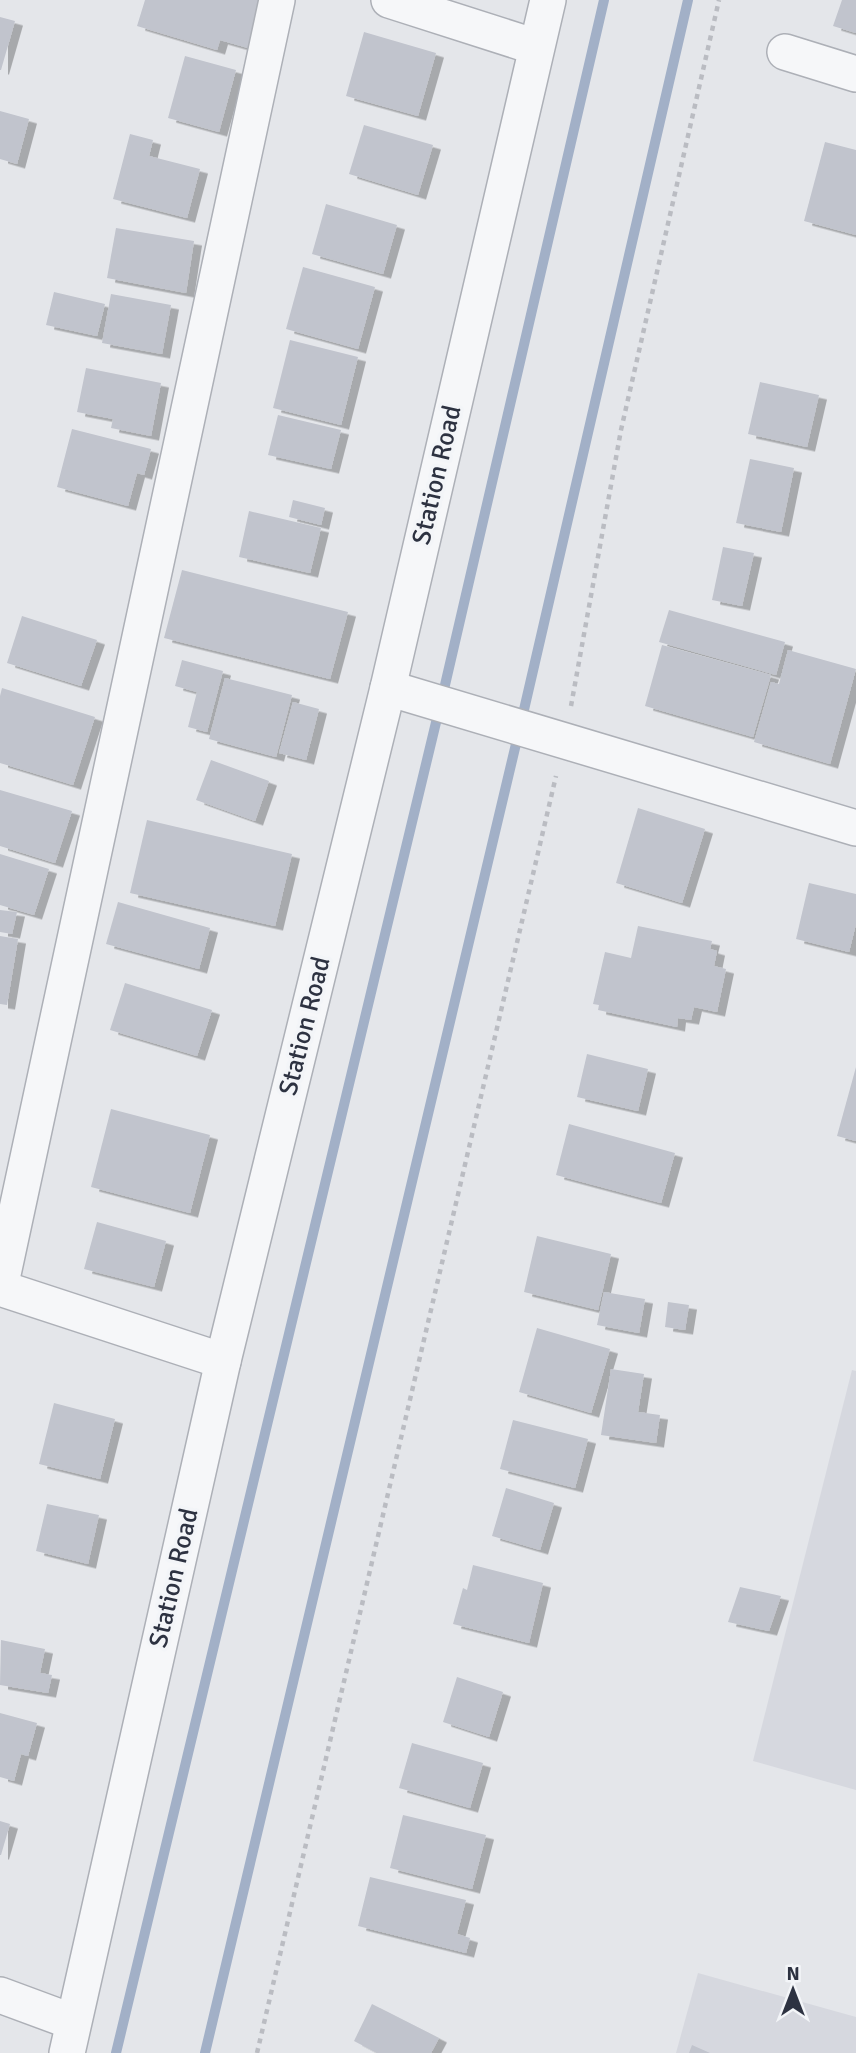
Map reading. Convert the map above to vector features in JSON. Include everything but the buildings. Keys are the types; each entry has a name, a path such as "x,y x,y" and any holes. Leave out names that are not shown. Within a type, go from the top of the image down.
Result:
{"street":[{"path":"223,1361 0,1288 277,0"},
{"path":"389,0 536,47"},
{"name":"Station Road","path":"70,2037 223,1361 388,688 548,0"},
{"path":"785,52 856,74"},
{"path":"388,688 856,828"},
{"path":"0,1995 70,2037"}],"path":[{"path":"257,2053 565,741 621,430 719,0"}],"shaded area":[{"path":"852,1370 856,1371 856,1790 753,1761"},
{"path":"698,1973 856,2017 856,2053 676,2053"}],"waterway":[{"path":"116,2053 445,685 604,0"},
{"path":"205,2053 520,727 688,0"}]}
